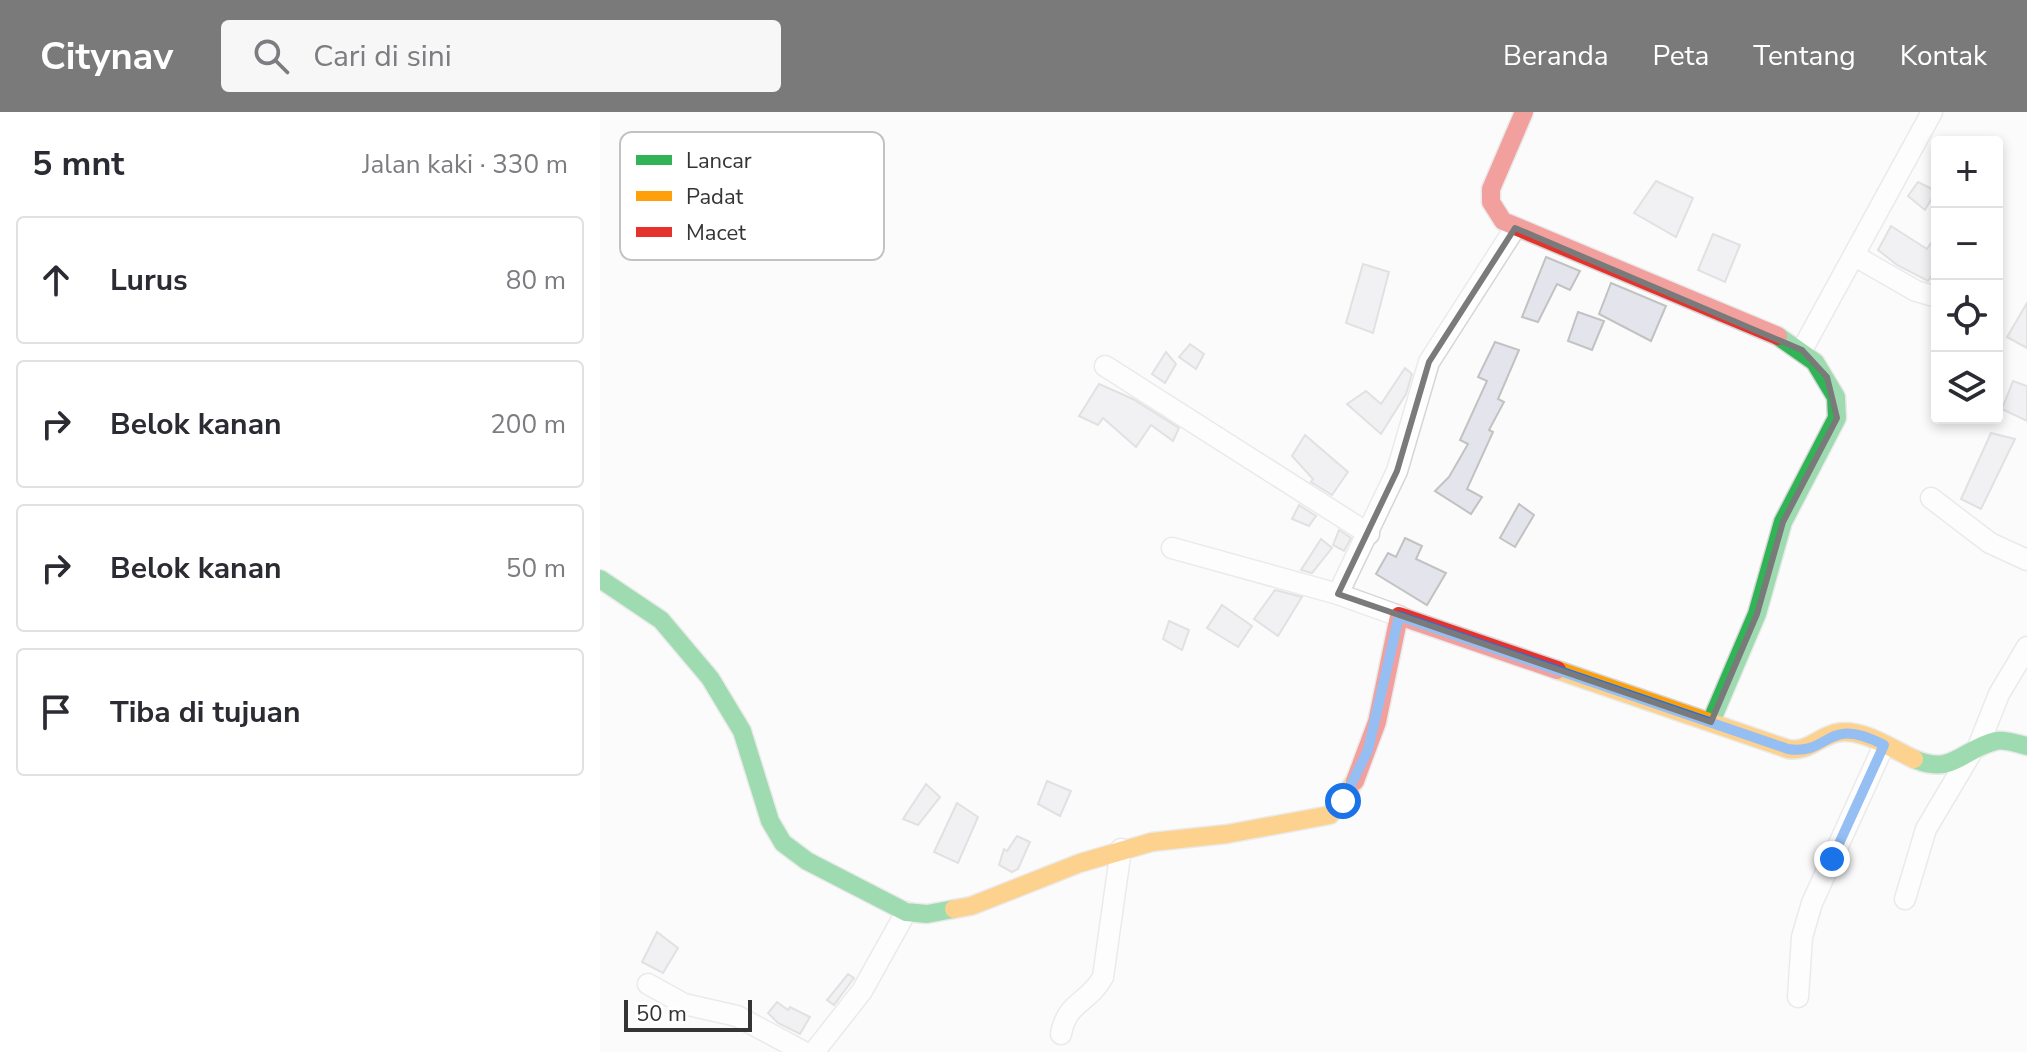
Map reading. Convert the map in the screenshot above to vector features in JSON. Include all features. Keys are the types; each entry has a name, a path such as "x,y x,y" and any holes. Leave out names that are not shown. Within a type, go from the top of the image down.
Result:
{"street":[{"path":"1524,112 1491,189 1495,211 1515,228 1724,311 1802,350 1827,377 1836,397 1837,418 1783,522 1757,614 1711,722"},
{"path":"1802,350 1932,112"},
{"path":"1338,594 1369,534 1401,459 1429,362 1515,228"},
{"path":"1855,256 1916,291 1931,295"},
{"path":"1105,366 1369,534"},
{"path":"1931,498 1990,543 2027,560"},
{"path":"1172,548 1338,594 1800,751 1835,733 1854,732 1932,767 1998,740 2027,746"},
{"path":"600,579 661,620 710,678 742,731 770,821 783,843 807,861 906,912 927,914 971,906 1121,849 1330,815 1343,801 1368,750 1399,616"},
{"path":"1905,899 1926,829 1974,751 1999,694 2027,647"},
{"path":"1798,997 1802,937 1812,903 1884,745"},
{"path":"1061,1034 1066,1012 1094,993 1103,977 1121,849"},
{"path":"814,1052 862,991 906,912"},
{"path":"648,984 684,1004 737,1016 804,1052"}],"highlighted area":[{"path":"1515,228 1802,350 1827,377 1837,418 1783,522 1757,614 1711,722 1338,594 1397,471 1429,362"}],"building":[{"path":"1656,181 1693,198 1676,237 1634,213"},
{"path":"1918,182 1931,188 1931,200 1925,210 1908,196"},
{"path":"1891,226 1927,249 1931,243 1931,277 1928,281 1897,265 1878,250"},
{"path":"1713,234 1740,245 1725,282 1698,270"},
{"path":"1546,257 1580,271 1570,290 1557,284 1538,322 1522,317"},
{"path":"1363,264 1389,272 1373,333 1346,323"},
{"path":"1611,283 1666,306 1651,341 1599,314"},
{"path":"2027,303 2027,348 2007,337"},
{"path":"1578,312 1604,321 1592,350 1568,341"},
{"path":"1495,342 1519,350 1498,399 1504,402 1489,430 1493,432 1467,489 1482,497 1471,514 1435,491 1449,477 1468,444 1460,440 1487,381 1478,377"},
{"path":"1190,344 1204,354 1196,369 1179,357"},
{"path":"1166,352 1176,364 1165,383 1152,374"},
{"path":"1405,368 1412,374 1406,394 1381,434 1347,404 1366,391 1381,404"},
{"path":"2013,381 2027,386 2027,421 2003,409"},
{"path":"1099,384 1133,399 1179,428 1173,441 1151,425 1136,447 1103,418 1098,425 1079,416"},
{"path":"1991,433 2015,439 1981,509 1961,499"},
{"path":"1305,435 1348,472 1332,495 1311,482 1313,479 1292,456"},
{"path":"1519,504 1534,515 1515,547 1500,538"},
{"path":"1299,505 1316,516 1309,526 1292,519"},
{"path":"1339,530 1351,538 1344,551 1333,545"},
{"path":"1405,538 1422,546 1416,559 1446,573 1427,605 1376,574 1388,553 1396,557"},
{"path":"1321,539 1332,548 1312,573 1301,570"},
{"path":"1275,590 1302,597 1278,636 1254,619"},
{"path":"1222,605 1252,626 1238,647 1207,628"},
{"path":"1169,621 1189,630 1182,650 1163,639"},
{"path":"1047,781 1071,791 1060,816 1038,804"},
{"path":"926,784 940,797 918,825 903,819"},
{"path":"957,803 978,817 958,863 934,852"},
{"path":"1017,836 1030,842 1018,869 1012,872 999,865 1004,849 1007,851"},
{"path":"657,932 678,948 663,973 642,962"},
{"path":"848,974 854,978 834,1005 827,1000"},
{"path":"777,1002 788,1010 790,1007 810,1017 800,1034 778,1023 768,1013"}],"traffic: fast":[{"path":"1711,722 1757,614 1783,522 1837,418 1836,397 1815,362 1778,336"},
{"path":"600,579 661,620 710,678 742,731 770,821 783,843 807,861 906,912 927,914 954,909"},
{"path":"1914,759 1927,763 1948,763 1984,745 2000,741 2027,746"}],"traffic: slow":[{"path":"1557,670 1788,749 1807,747 1829,735 1846,732 1876,740 1914,759"},
{"path":"954,909 971,906 1080,863 1152,842 1227,834 1330,815 1355,781"}],"traffic: jam":[{"path":"1524,112 1491,189 1491,202 1503,221 1778,336"},
{"path":"1355,781 1377,722 1399,616 1557,670"}],"route":[{"path":"1343,801 1368,750 1399,616 1788,749 1800,751 1835,733 1854,732 1884,745 1832,859"}]}
